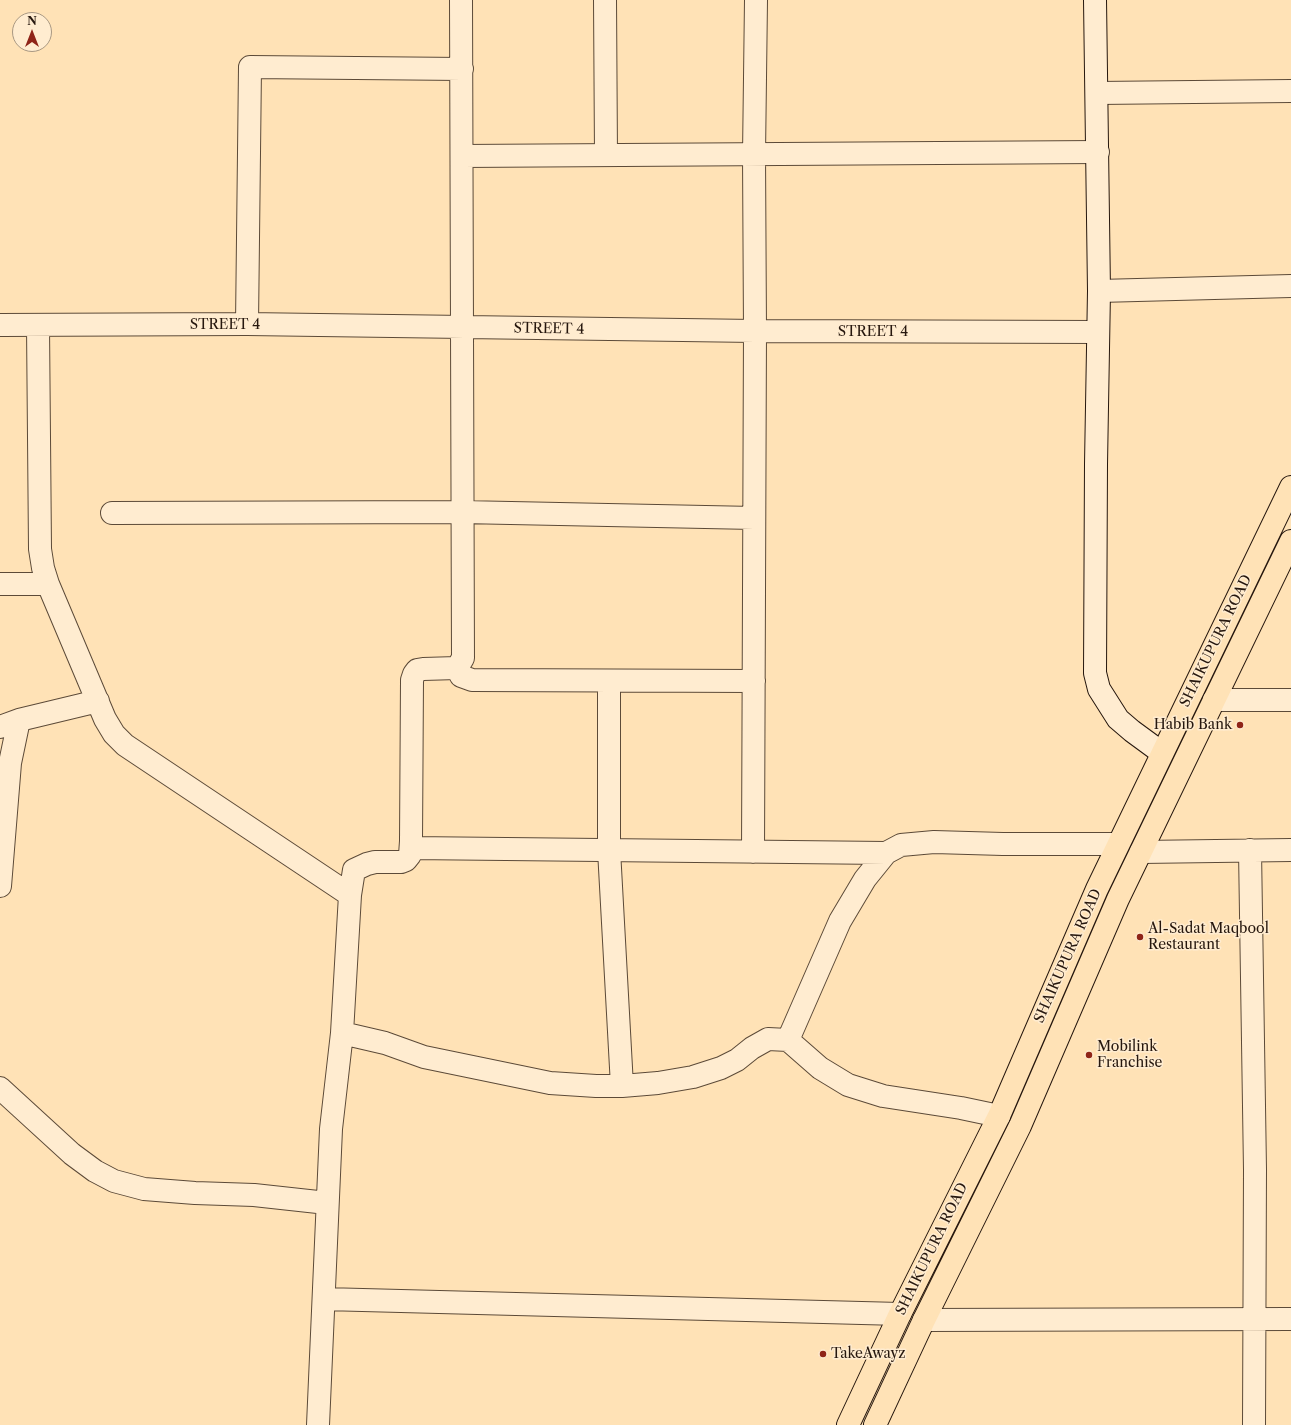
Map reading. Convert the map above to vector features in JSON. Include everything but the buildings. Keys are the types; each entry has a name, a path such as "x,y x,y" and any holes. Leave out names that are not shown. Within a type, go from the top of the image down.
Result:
{"main road":[{"name":"SHAIKUPURA ROAD","path":"848,1425 900,1314 999,1116 1097,889 1291,487"},
{"name":"SHAIKUPURA ROAD","path":"875,1425 924,1320 1020,1126 1118,899 1291,541"}],"street":[{"path":"457,668 463,658 461,0"},
{"path":"605,0 606,155"},
{"path":"753,852 755,331 754,155 756,0"},
{"path":"1095,0 1099,291 1095,673 1099,689 1118,719 1162,753"},
{"path":"247,324 250,66 462,69"},
{"path":"1097,93 1291,91"},
{"path":"462,156 1098,152"},
{"path":"1099,291 1291,286"},
{"name":"STREET 4","path":"0,325 247,324 755,331 1098,332"},
{"path":"38,326 40,549 43,568 48,584 105,719 114,734 125,745 350,895"},
{"path":"112,513 462,512 754,518"},
{"path":"0,584 48,584"},
{"path":"457,668 461,676 472,680 754,681"},
{"path":"318,1425 331,1129 342,1033 350,895 354,870 375,862 401,862 406,860 410,855 412,680 417,670 457,668"},
{"path":"609,681 609,850 622,1086"},
{"path":"1214,700 1291,700"},
{"path":"0,886 10,763 9,723 98,701"},
{"path":"788,1040 840,921 866,878 886,853 901,845 934,842 1003,844 1118,844"},
{"path":"411,848 886,853"},
{"path":"1250,850 1255,1170 1254,1425"},
{"path":"1141,852 1291,850"},
{"path":"342,1033 385,1043 424,1057 516,1077 550,1083 596,1086 622,1086 658,1083 693,1077 721,1068 737,1060 752,1048 768,1039 788,1040 820,1068 848,1085 883,1096 961,1108 999,1116"},
{"path":"0,1088 72,1154 95,1171 114,1181 144,1189 254,1195 327,1203"},
{"path":"324,1299 900,1314"},
{"path":"924,1320 1291,1320"}],"place":[{"name":"Habib Bank","path":"1240,725"},
{"name":"Al-Sadat Maqbool Restaurant","path":"1140,937"},
{"name":"Mobilink Franchise","path":"1089,1055"},
{"name":"TakeAwayz","path":"823,1354"}]}
